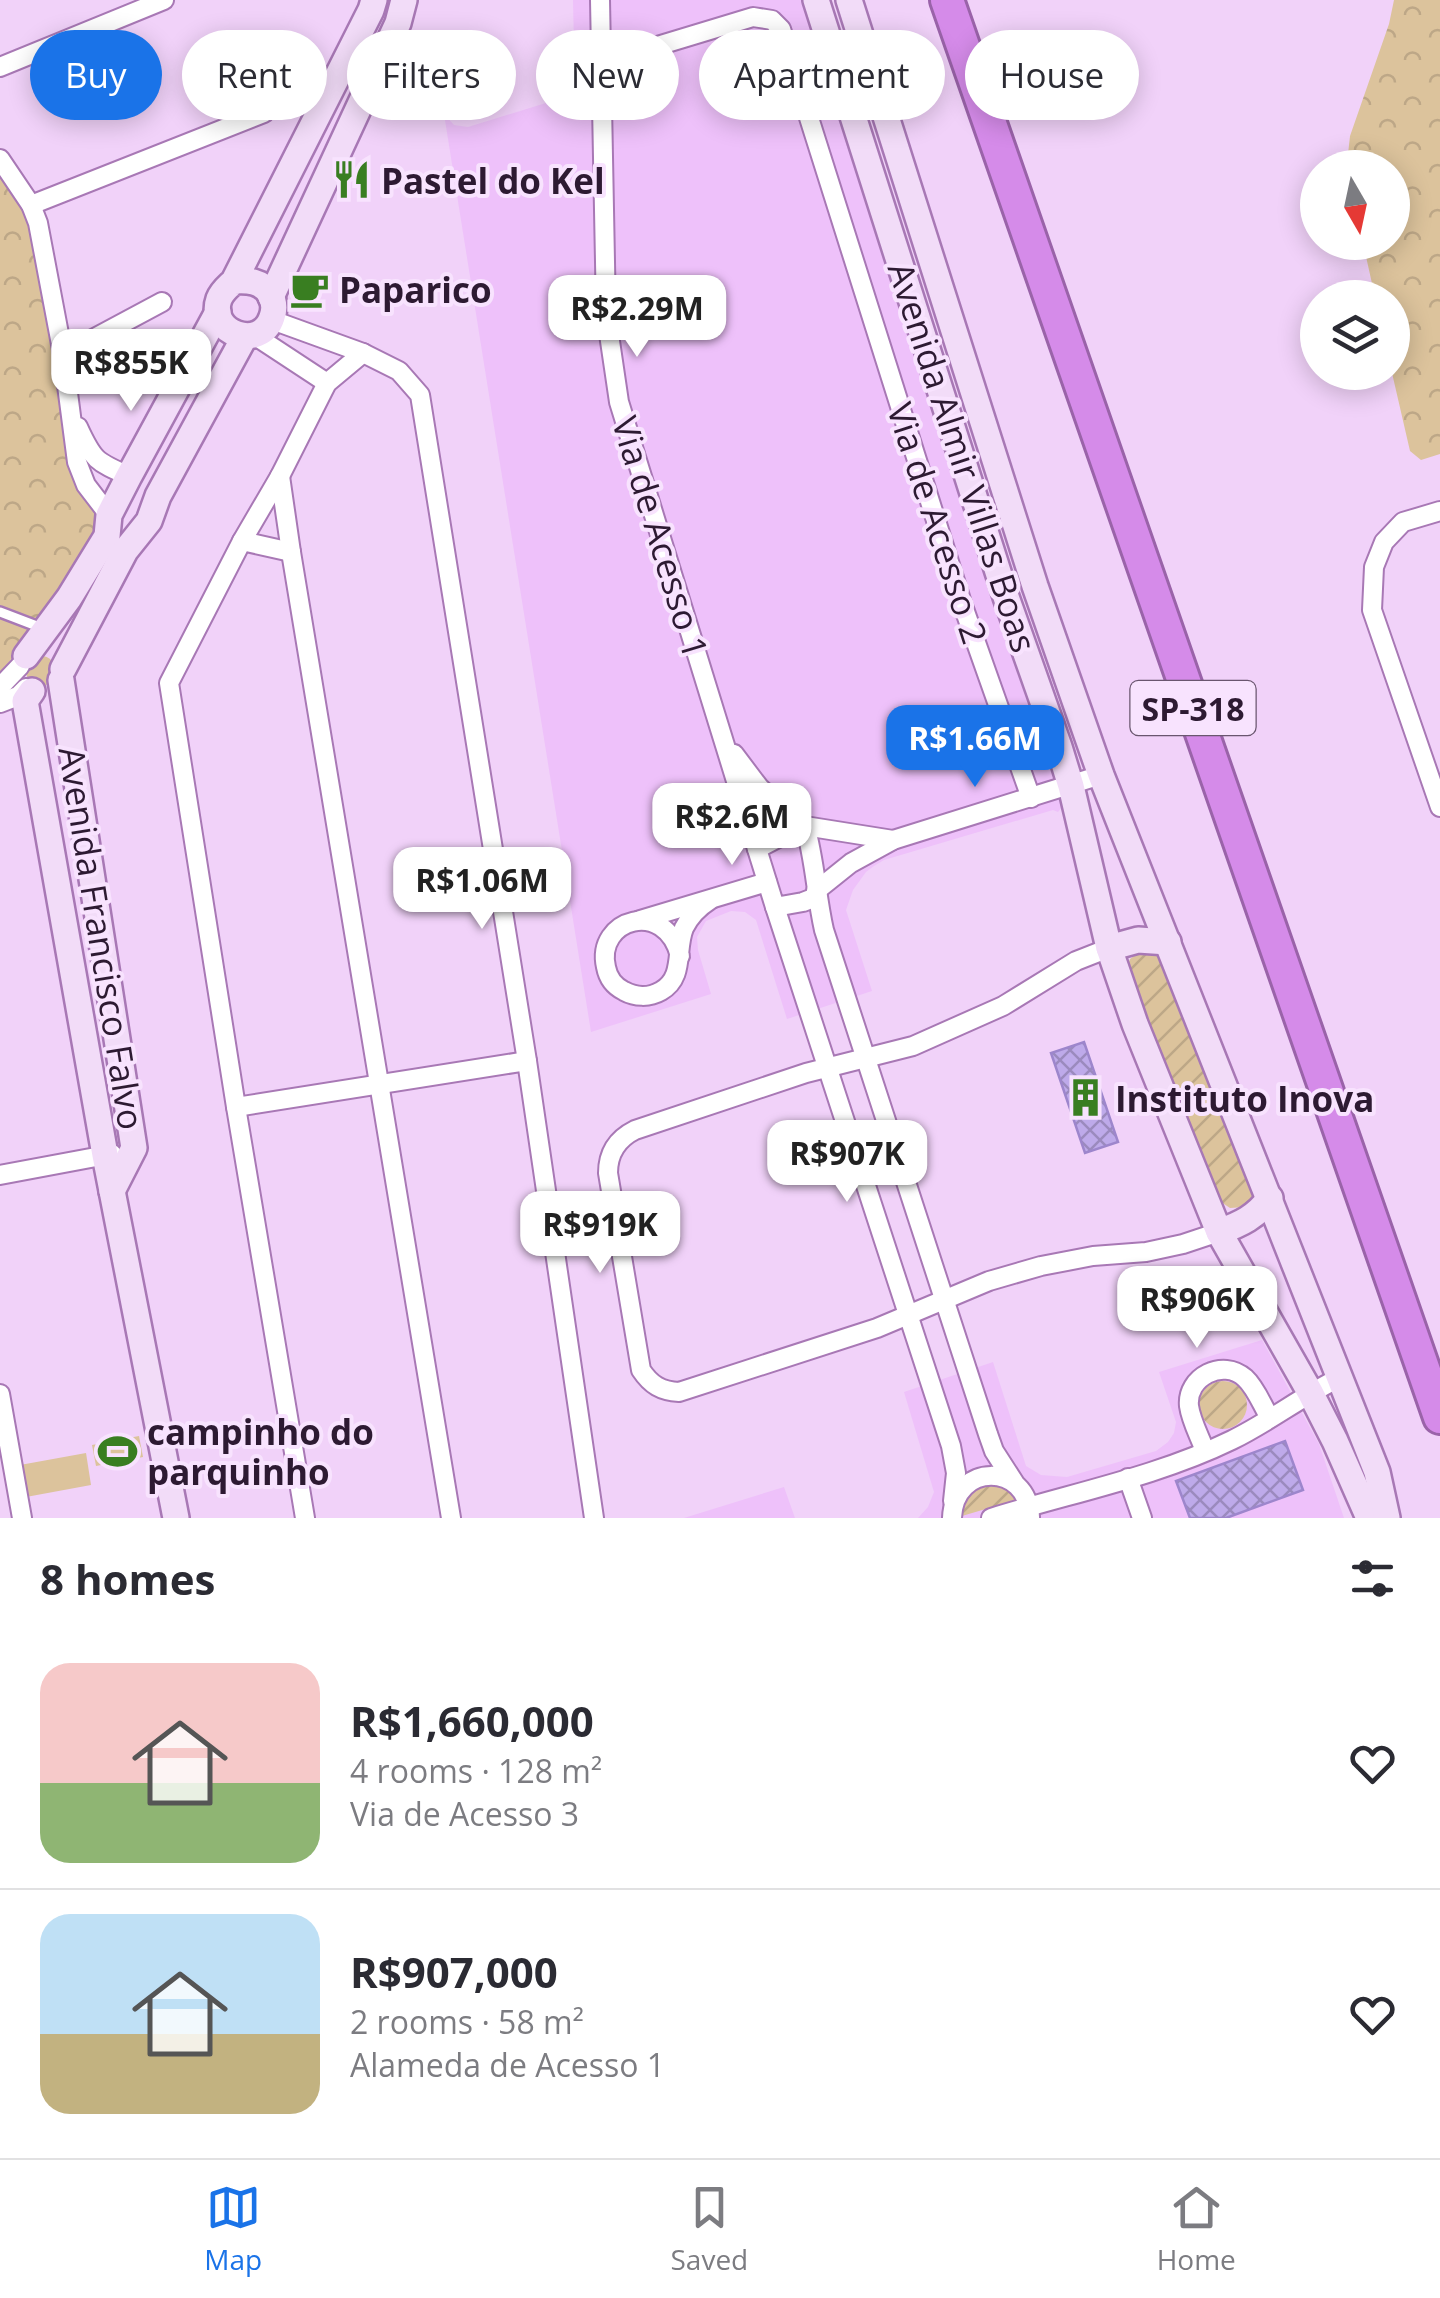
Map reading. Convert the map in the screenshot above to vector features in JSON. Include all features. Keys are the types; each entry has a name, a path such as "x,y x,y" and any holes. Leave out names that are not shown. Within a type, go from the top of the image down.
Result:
{"highway":[{"name":"SP-318","path":"947,0 1440,1416"},
{"name":"SP-318","path":"962,0 1440,1368"}],"street":[{"path":"0,67 164,0"},
{"path":"0,703 18,696 44,629 69,598 106,536 102,507 118,471 218,312 220,297 234,281 374,0"},
{"path":"26,675 46,693 52,690 125,551 149,521 158,496 260,322 398,22 404,0"},
{"name":"Via de Acesso 1","path":"600,0 600,30"},
{"name":"Avenida Almir Villas Boas","path":"816,0 1006,597 1059,747 1109,948 1134,1024 1219,1232 1310,1392 1369,1518"},
{"name":"Avenida Almir Villas Boas","path":"849,0 1034,586 1102,775 1377,1472 1387,1518"},
{"name":"Via de Acesso 2","path":"679,39 760,16 777,24 783,36 962,604 1030,798"},
{"path":"31,204 246,120"},
{"name":"Via de Acesso 1","path":"602,120 606,314 620,402 715,713"},
{"path":"0,159 31,204 38,223 63,356 77,462 86,485 102,507 125,526 136,528 149,521"},
{"path":"234,281 261,285 260,322 327,383"},
{"path":"63,356 162,302"},
{"path":"218,312 224,327 231,332 260,322 363,353 399,371 420,395 527,1061 594,1518"},
{"path":"305,1518 169,682 327,383 363,353"},
{"path":"69,409 91,454 118,471"},
{"path":"280,476 451,1518"},
{"path":"1440,511 1403,522 1384,542 1374,567 1372,610 1440,807"},
{"path":"242,541 290,552"},
{"path":"0,687 26,675 36,650 49,652 59,660 62,674"},
{"name":"Avenida Francisco Falvo","path":"62,674 134,1148 112,1191"},
{"name":"Avenida Francisco Falvo","path":"26,675 26,701 105,1155 176,1518"},
{"path":"715,713 741,764 758,786 803,826 811,846 824,930 944,1300 994,1451 1024,1493 1029,1512"},
{"path":"715,713 954,1460 953,1510"},
{"path":"775,908 803,902 851,864 893,840 1102,775"},
{"path":"757,849 803,826 893,840"},
{"path":"710,900 699,907 684,929 678,970 671,983 644,996 617,987 604,961 613,933 625,924 767,882"},
{"path":"640,920 667,930 680,956"},
{"path":"1168,942 1138,940 1109,948 1076,961 1003,1006 913,1046 827,1068 635,1130 620,1140 610,1155 608,1173 640,1370 657,1387 680,1392 877,1328 989,1281 1040,1266 1184,1244 1243,1224 1270,1198"},
{"path":"236,1107 527,1061"},
{"path":"0,1175 134,1148"},
{"path":"1205,1451 1189,1399 1192,1388 1208,1373 1229,1370 1248,1380 1270,1418"},
{"path":"991,1518 1029,1512 1205,1451 1234,1439 1339,1378"},
{"path":"0,1394 22,1518"},
{"path":"953,1510 961,1488 972,1480 1000,1476 1014,1482"},
{"path":"1128,1478 1142,1518"}],"lane":[{"path":"0,612 44,629"}],"shaded area":[{"path":"573,0 803,0 812,30 699,30 699,120 841,120 993,602 1063,806 1058,812 1053,810 884,860 866,872 853,890 846,910 872,991 787,1019 756,920 745,912 731,911 706,921 697,937 711,994 591,1032 445,120 468,127 491,120 516,120 516,112 536,106 536,120 679,120 679,30 574,30"},
{"path":"1262,1340 1319,1444 1344,1518 918,1518 934,1492 904,1392 993,1362 1026,1466 1041,1475 1067,1477 1156,1451 1168,1442 1176,1422 1159,1372"},
{"path":"784,1487 795,1518 684,1518"}],"green space":[{"path":"1394,0 1440,0 1440,454 1421,460 1410,451 1396,390 1410,390 1410,280 1371,280 1367,260 1410,260 1410,150 1349,150"},
{"path":"0,170 34,230 72,455 105,516 64,589 0,674"},
{"path":"41,656 55,665 56,671 47,685 41,686 27,677 26,671 35,657"},
{"path":"1142,950 1158,952 1255,1197 1245,1207 1230,1208 1218,1200 1148,1032 1127,967 1130,959"},
{"path":"1223,1381 1240,1388 1247,1405 1240,1422 1223,1429 1206,1422 1199,1405 1206,1388"},
{"name":"campinho do parquinho","path":"139,1436 143,1457 96,1466 92,1445"},
{"path":"86,1453 91,1485 26,1497 20,1465"},
{"path":"982,1485 1001,1487 1016,1500 962,1516 967,1498"}],"building":[{"name":"Instituto Inova","path":"1084,1042 1118,1142 1085,1153 1051,1053"},
{"path":"1285,1441 1303,1490 1226,1518 1190,1518 1176,1481"}],"place":[{"name":"Pastel do Kel","path":"351,180"},
{"name":"Paparico","path":"309,289"},
{"name":"Instituto Inova","path":"1085,1098"},
{"name":"campinho do parquinho","path":"117,1451"}]}
